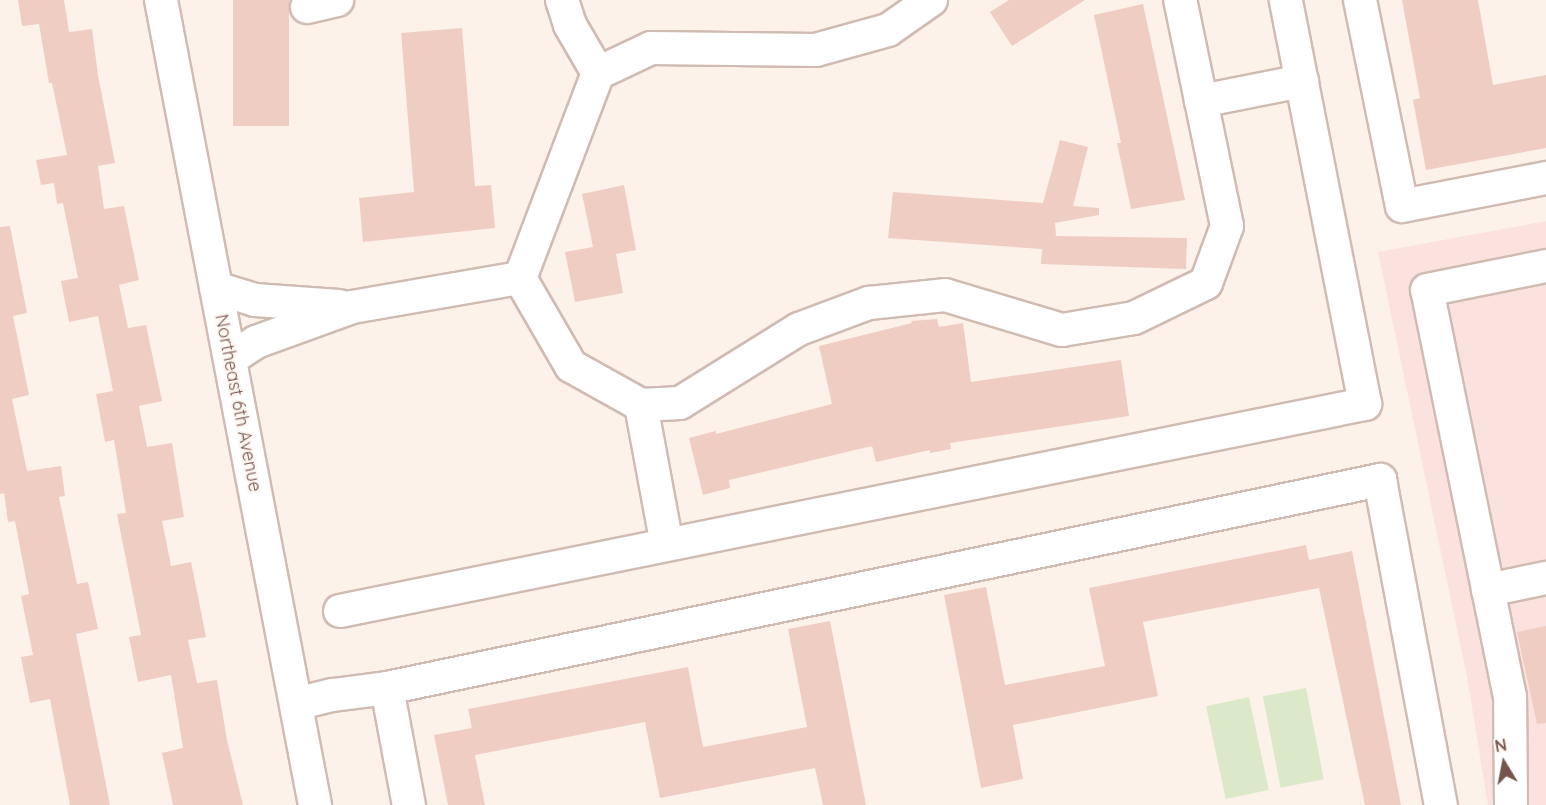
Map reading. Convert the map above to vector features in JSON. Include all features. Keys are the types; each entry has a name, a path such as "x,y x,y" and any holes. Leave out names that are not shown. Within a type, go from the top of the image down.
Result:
{"street":[{"name":"Northeast 6th Avenue","path":"161,0 315,805"},
{"path":"307,6 337,0"},
{"path":"562,0 570,25 598,73"},
{"path":"520,278 598,73 651,48 816,50 888,30 931,0"},
{"path":"520,278 571,366 641,405 680,403 799,329 868,303 945,295 1062,330 1134,318 1206,283 1227,226 1180,0"},
{"path":"340,611 1365,404 1286,0"},
{"path":"1360,0 1402,206 1546,178"},
{"path":"1201,100 1302,81"},
{"path":"1510,805 1510,697 1427,290 1546,266"},
{"path":"230,359 256,342 352,307 520,278"},
{"path":"216,288 255,300 352,307"},
{"path":"641,405 667,545"},
{"path":"296,704 1380,480 1441,805"},
{"path":"1488,590 1546,578"},
{"path":"387,687 410,805"}],"shaded area":[{"path":"1546,221 1546,805 1488,805 1467,677 1378,252"}],"green space":[{"path":"1306,688 1324,779 1281,788 1263,696"},
{"path":"1249,697 1269,790 1226,799 1206,706"}],"building":[{"path":"18,0 64,0 69,32 92,29 98,75 115,163 98,166 104,209 124,206 139,280 119,285 128,328 146,325 162,401 139,406 147,447 172,443 184,517 162,521 171,566 191,562 206,637 188,640 197,683 217,680 227,740 243,805 173,805 162,753 183,748 171,675 138,682 129,637 141,635 117,514 126,513 114,440 105,442 96,394 113,391 98,316 69,322 61,281 78,278 63,203 57,204 54,183 41,185 36,160 67,155 52,83 49,83 39,24 22,26"},
{"path":"233,0 289,0 289,126 233,126"},
{"path":"1009,0 1085,0 1012,46 990,12"},
{"path":"1402,0 1478,0 1493,85 1546,75 1546,148 1426,170 1413,100 1420,98"},
{"path":"1143,4 1185,200 1131,209 1117,143 1121,143 1094,15"},
{"path":"462,28 475,186 491,185 495,228 363,242 359,198 414,192 401,33"},
{"path":"1060,140 1088,147 1073,206 1099,208 1099,215 1055,223 1056,236 1187,238 1186,269 1041,264 1042,249 888,238 893,192 1043,203"},
{"path":"624,185 636,250 616,254 623,293 575,302 565,252 593,247 582,194"},
{"path":"10,226 27,313 13,316 29,395 12,399 27,471 61,466 65,496 59,497 77,584 88,582 98,629 76,634 110,805 70,805 50,699 30,703 21,657 33,655 21,596 29,594 15,521 8,522 4,493 0,494 0,227"},
{"path":"937,319 939,327 963,323 971,382 1121,360 1129,416 950,443 951,449 930,453 930,450 876,462 872,446 729,480 730,488 703,495 689,438 716,431 716,434 832,404 819,346 912,323 911,321"},
{"path":"1306,545 1309,560 1352,551 1401,805 1365,805 1319,588 1143,622 1158,696 1013,725 1023,779 981,788 944,595 986,587 1005,685 1105,666 1089,588"},
{"path":"830,621 866,805 823,805 815,768 660,798 645,722 475,755 485,805 448,805 434,735 472,728 468,709 688,667 703,747 807,727 788,629"},
{"path":"1546,626 1546,723 1537,724 1517,632"}]}
